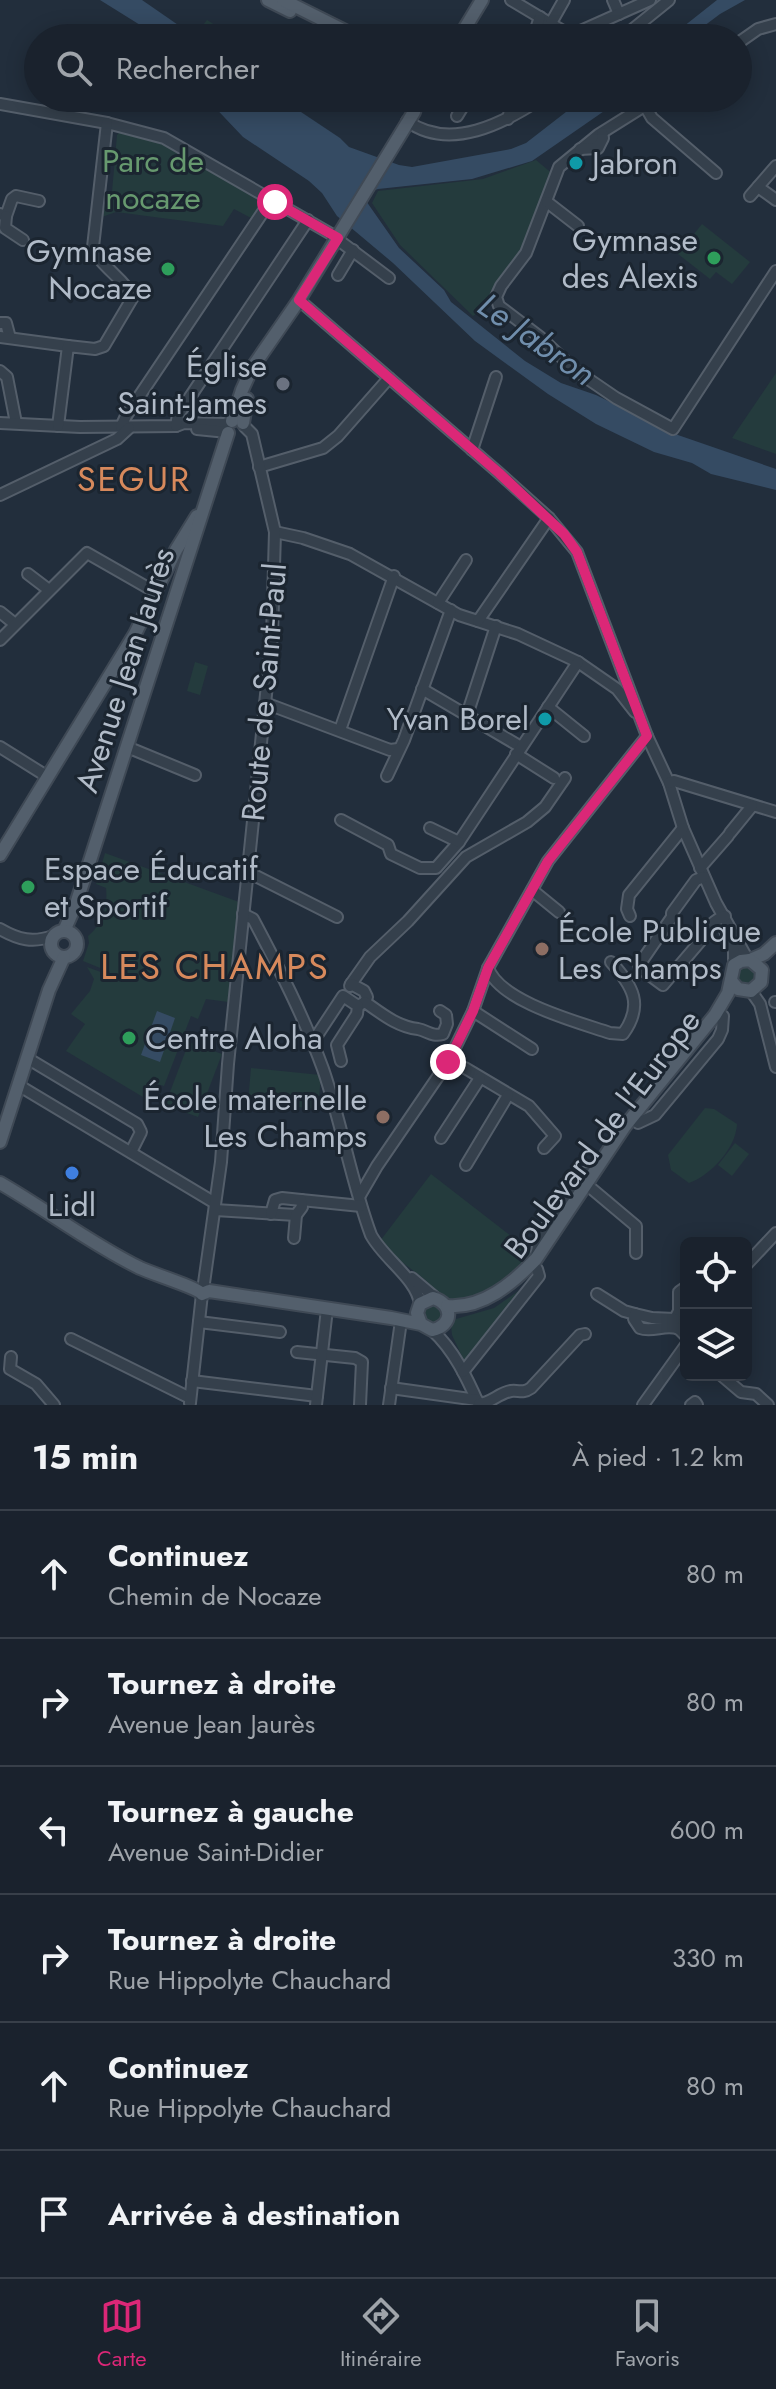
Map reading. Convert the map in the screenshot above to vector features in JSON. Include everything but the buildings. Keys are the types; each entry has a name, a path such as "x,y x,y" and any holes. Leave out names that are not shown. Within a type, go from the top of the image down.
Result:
{"main road":[{"path":"268,0 315,24"},
{"path":"283,0 331,24"},
{"path":"466,24 482,0"},
{"path":"408,120 409,112"},
{"name":"Avenue Jean Jaurès","path":"0,1142 49,990 57,943 76,904 223,452 237,430 271,343 414,112"},
{"path":"0,855 157,593 176,550 205,509"},
{"path":"776,943 764,954 734,965 732,982 738,989 752,989 762,970 776,954"},
{"path":"749,960 762,970"},
{"name":"Boulevard de l'Europe","path":"536,1264 625,1126 702,1032 732,982"},
{"name":"Boulevard de l'Europe","path":"445,1312 488,1297 536,1264 638,1123 734,999 752,989"},
{"path":"0,1183 123,1260 170,1282 427,1327"},
{"path":"396,1320 428,1299 445,1312 427,1327"},
{"path":"419,1306 418,1318 427,1327"}],"street":[{"path":"511,0 551,23 564,0"},
{"path":"613,0 619,14"},
{"path":"598,24 650,0"},
{"path":"639,24 669,0"},
{"path":"538,24 540,17"},
{"path":"752,33 776,24"},
{"path":"0,114 0,104 24,108"},
{"path":"45,112 107,123 164,138 339,235 389,278"},
{"path":"457,116 459,112"},
{"path":"508,119 510,112"},
{"path":"408,120 420,131 442,136 463,134 519,112"},
{"path":"635,112 602,133 559,167 526,253 496,297 499,306 540,337 575,370 616,398 673,429 776,271"},
{"path":"648,112 716,173"},
{"path":"0,323 6,323 5,337 95,349 104,346 133,297 96,255 93,247 107,123"},
{"path":"750,196 776,166"},
{"path":"758,187 776,200"},
{"path":"23,240 5,228 3,215 16,196 39,201"},
{"path":"0,495 117,439 125,427 126,416 187,321 271,200"},
{"path":"546,203 578,226"},
{"path":"176,426 178,415 308,220"},
{"path":"338,275 353,250"},
{"path":"299,300 549,518 577,552 647,736 669,783 683,828 722,917 734,951 734,965"},
{"path":"58,426 68,346"},
{"path":"0,371 7,377 16,423"},
{"path":"472,450 496,377"},
{"path":"259,467 323,448 338,436 389,378"},
{"path":"0,423 125,427 176,426 184,423 237,430"},
{"name":"Route de Saint-Paul","path":"190,1402 215,1206 272,636 275,532 259,467 237,430"},
{"path":"478,621 549,518"},
{"path":"275,532 350,554 451,610 578,662 617,689 632,695"},
{"path":"0,640 87,553 157,593"},
{"path":"438,603 466,560"},
{"path":"28,574 49,590"},
{"path":"340,730 394,576"},
{"path":"387,776 402,746 451,610"},
{"path":"0,612 15,624"},
{"path":"467,715 496,626"},
{"path":"341,820 388,845 391,854 430,870 442,865 578,662"},
{"path":"311,1038 318,1034 370,957 408,921 466,857 527,822 545,807 559,778 467,715 422,689"},
{"path":"617,689 640,716"},
{"path":"265,703 390,750 398,749"},
{"path":"548,707 584,736"},
{"path":"360,1201 375,1170 448,1062 488,968 548,861 647,736"},
{"path":"0,747 48,777"},
{"path":"127,747 195,775"},
{"path":"669,783 674,781 776,812"},
{"path":"722,917 705,930 703,938 663,985 640,968 672,913 752,806"},
{"path":"430,828 459,842"},
{"path":"630,916 627,909 629,895 683,828"},
{"path":"248,872 337,917"},
{"path":"532,890 559,912"},
{"path":"243,914 253,919 292,993 311,1038 371,1235 391,1263 409,1281 420,1298 419,1306"},
{"path":"722,917 749,960"},
{"path":"0,929 26,940 57,943"},
{"path":"488,968 493,978 525,1002 610,1033 623,1034 634,1014 632,989 611,962"},
{"path":"341,1061 337,1045 367,997 364,991 351,984"},
{"path":"476,1002 489,986 504,988"},
{"path":"752,989 776,1045"},
{"path":"752,989 760,1004 776,1067"},
{"path":"343,996 408,1030 420,1029 436,1036 443,1034 447,1024 446,1015 440,1011"},
{"path":"476,1002 532,1049"},
{"path":"27,1058 137,1124 141,1132 131,1152"},
{"path":"448,1062 465,1068 529,1106 555,1136 544,1148"},
{"path":"441,1138 480,1078"},
{"path":"18,1085 215,1206 296,1215"},
{"path":"466,1165 508,1095"},
{"path":"353,1172 375,1170"},
{"path":"592,1189 636,1226 636,1253"},
{"path":"271,1214 275,1200 282,1198 360,1201"},
{"path":"294,1238 301,1200"},
{"path":"752,1259 776,1233"},
{"path":"391,1263 445,1312 457,1361"},
{"path":"463,1372 539,1276 536,1264"},
{"path":"597,1294 624,1311 635,1314 634,1319 640,1328 646,1330 680,1322"},
{"path":"192,1381 317,1401 327,1309"},
{"path":"389,1405 396,1320"},
{"path":"199,1322 280,1332"},
{"path":"427,1327 443,1340 478,1403"},
{"path":"391,1388 478,1403 491,1402 510,1391 522,1393 531,1388 580,1335 585,1334"},
{"path":"71,1339 190,1402"},
{"path":"297,1352 355,1358 362,1362 360,1405"},
{"path":"643,1405 680,1353"},
{"path":"11,1357 10,1369 36,1384 54,1405"},
{"path":"728,1381 741,1392 756,1394 768,1405"},
{"path":"691,1405 695,1402 697,1405"}],"green space":[{"name":"Parc de nocaze","path":"122,130 156,137 267,199 253,219 234,209 223,226 116,212 99,218 100,204 111,203 117,135"},
{"path":"536,160 554,175 523,252 494,303 473,316 400,245 372,203 378,191 483,179"},
{"name":"Gymnase des Alexis","path":"702,224 750,262 732,284 716,272 710,279 678,254"},
{"path":"776,373 776,454 732,438"},
{"path":"195,662 208,666 200,695 187,691"},
{"path":"105,853 239,902 228,1002 206,999 198,1019 191,1016 164,1086 154,1083 148,1100 66,1051 85,1024 71,1014 90,991 94,979 87,967 109,975 110,972 83,961 88,936 101,921 105,908 106,888 96,884"},
{"path":"743,966 751,966 756,975 754,982 743,984 738,979 738,971"},
{"path":"189,1042 222,1054 198,1117 165,1105"},
{"path":"251,1068 321,1075 318,1109 248,1102"},
{"path":"705,1108 714,1109 737,1124 736,1133 721,1160 706,1174 689,1183 671,1170 668,1155"},
{"path":"735,1143 749,1154 732,1176 718,1165"},
{"path":"431,1174 534,1254 484,1293 462,1302 441,1294 380,1241"},
{"path":"534,1280 466,1365 452,1335 451,1325 456,1319 494,1308"},
{"path":"433,1304 440,1307 443,1314 440,1321 433,1324 426,1321 423,1314 426,1307"}],"water":[{"path":"100,0 142,0 177,24 139,24"},
{"path":"717,0 745,0 707,24 687,24"},
{"path":"219,112 301,112 349,147 412,167 511,149 526,143 566,112 603,112 532,161 472,179 378,189 366,193 364,198 399,248 444,290 451,302 525,361 561,383 596,395 675,434 776,469 776,490 711,474 692,463 654,452 596,424 548,394 475,341 393,263 337,216 322,193 309,181 243,137"},
{"path":"157,1011 175,1018 160,1062 141,1055"}],"place":[{"name":"Jabron","path":"576,163"},
{"name":"Gymnase des Alexis","path":"714,258"},
{"name":"Gymnase Nocaze","path":"168,269"},
{"name":"Église Saint-James","path":"283,384"},
{"name":"Yvan Borel","path":"545,719"},
{"name":"Espace Éducatif et Sportif","path":"28,887"},
{"name":"École Publique Les Champs","path":"542,949"},
{"name":"Centre Aloha","path":"129,1038"},
{"name":"École maternelle Les Champs","path":"383,1117"},
{"name":"Lidl","path":"72,1173"}],"district":[{"name":"SEGUR","path":"134,479"},
{"name":"LES CHAMPS","path":"215,966"}],"route":[{"path":"275,202 338,238 299,300 549,518 577,552 647,736 548,861 488,968 473,1011 448,1062"}],"water label":[{"name":"Le Jabron","path":"537,339"}]}
